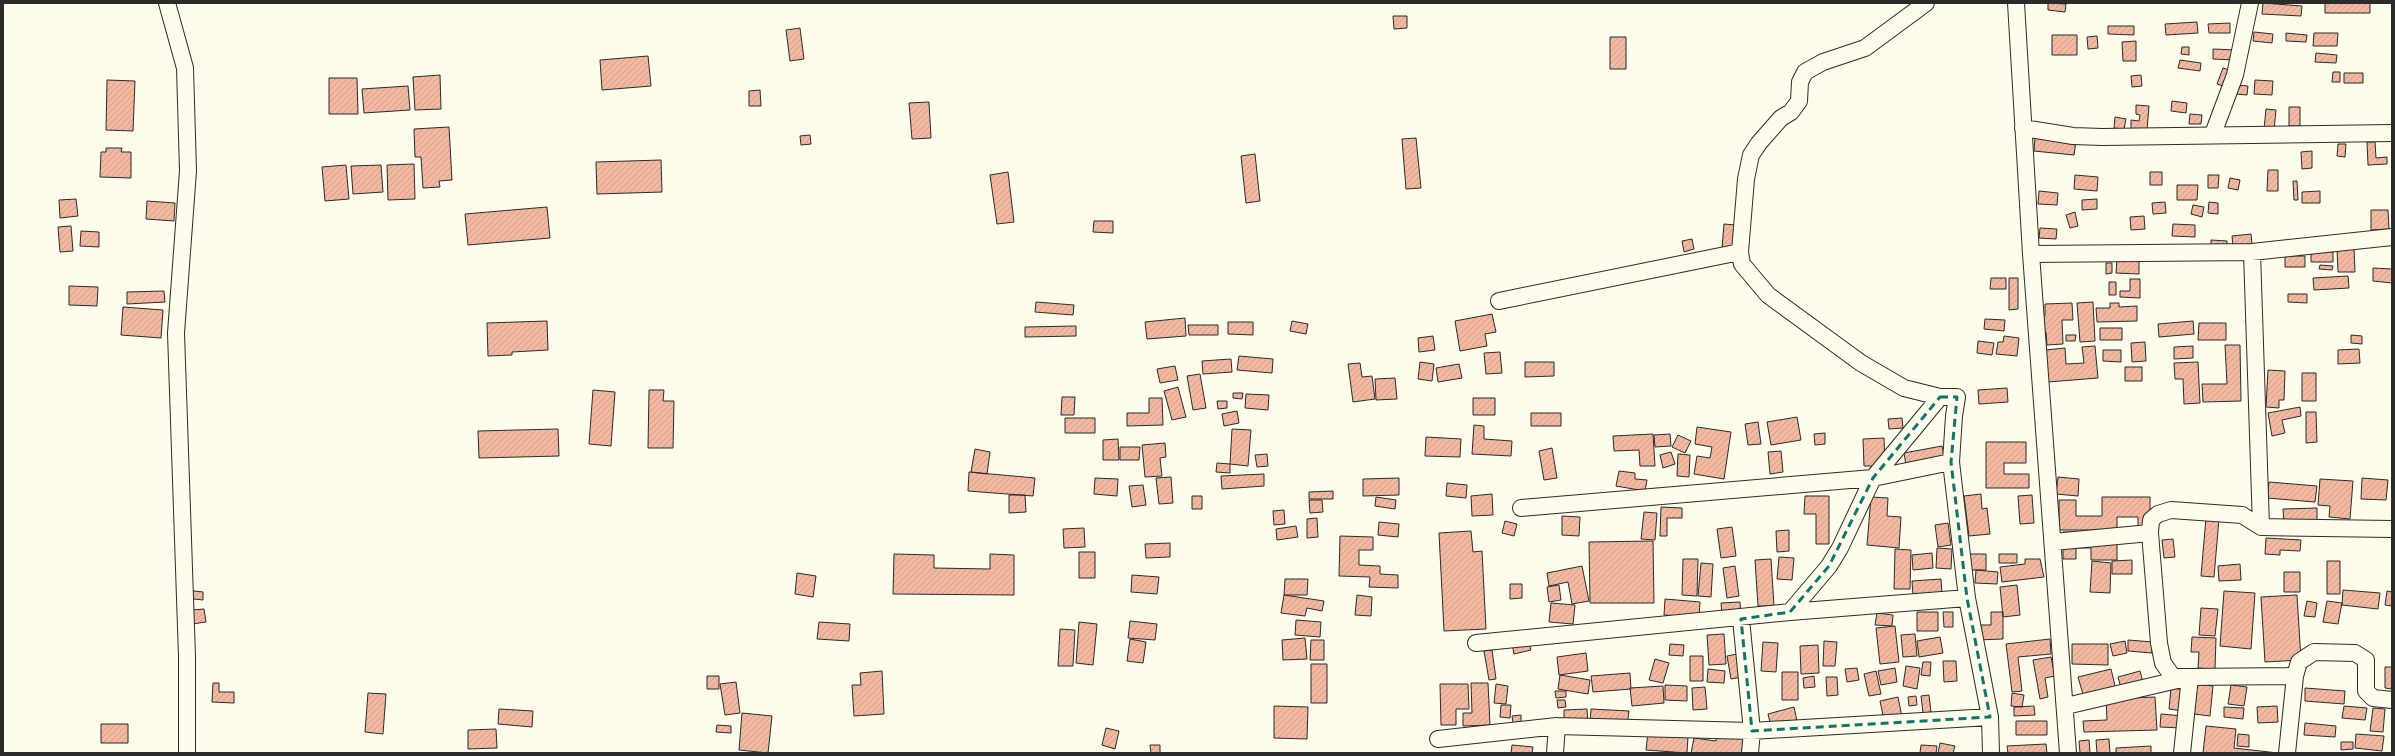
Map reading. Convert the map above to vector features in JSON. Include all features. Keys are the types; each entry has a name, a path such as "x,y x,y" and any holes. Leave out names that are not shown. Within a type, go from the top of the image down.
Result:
{"street":[{"path":"167,3 184,68 188,171 176,333 186,634 187,753"},
{"path":"1926,3 1865,48 1823,62 1804,72 1800,82 1799,100 1791,112 1781,118 1759,143 1751,155 1746,179 1740,252 1742,264 1768,295 1848,354 1904,388 1940,397 1957,397 1954,416 1951,462 1967,598 1990,717 1991,753"},
{"path":"2016,3 2031,254 2066,706 2068,753"},
{"path":"2213,134 2235,75 2250,3"},
{"path":"2024,128 2073,136 2392,133"},
{"path":"2031,254 2252,252 2392,237"},
{"path":"1499,301 1740,252"},
{"path":"2252,252 2261,527"},
{"path":"1790,612 1836,554 1873,478 1940,397"},
{"path":"1521,508 1873,478 1951,462"},
{"path":"2296,676 2173,677 2163,663 2159,643 2150,533 2151,520 2158,514 2171,510 2242,515 2261,527 2392,529"},
{"path":"2053,542 2150,533"},
{"path":"1476,643 1741,619 1790,612 1967,598"},
{"path":"1741,619 1752,731 1750,753"},
{"path":"2287,753 2296,676 2300,662 2314,652 2355,653 2366,660 2366,691 2373,698 2392,700"},
{"path":"2066,706 2190,677"},
{"path":"2182,753 2190,677"},
{"path":"1438,739 1557,726 1752,731 1990,717"},
{"path":"1555,753 1557,726"}],"highlighted area":[{"path":"1940,397 1957,397 1951,462 1967,598 1990,717 1752,731 1741,619 1790,612 1829,566 1873,478"}],"building":[{"path":"2048,3 2066,4 2065,12 2048,10"},
{"path":"2263,3 2302,6 2301,16 2262,14"},
{"path":"2325,3 2370,3 2370,13 2325,13"},
{"path":"1393,16 1407,16 1407,28 1394,29"},
{"path":"2197,22 2198,33 2166,35 2165,24"},
{"path":"2230,23 2230,33 2209,33 2208,24"},
{"path":"2108,26 2134,26 2134,35 2108,34"},
{"path":"800,28 804,59 790,61 786,30"},
{"path":"2254,32 2273,34 2272,43 2253,41"},
{"path":"2286,33 2307,35 2306,42 2286,41"},
{"path":"2314,33 2338,33 2337,46 2313,46"},
{"path":"2052,35 2077,35 2077,55 2052,55"},
{"path":"2097,36 2098,48 2088,49 2087,37"},
{"path":"1610,37 1626,37 1626,69 1610,69"},
{"path":"2136,41 2136,61 2123,61 2122,42"},
{"path":"2182,47 2189,47 2189,55 2181,54"},
{"path":"2213,49 2236,50 2235,60 2213,59"},
{"path":"2316,53 2337,55 2336,63 2315,62"},
{"path":"648,56 651,86 602,90 600,60"},
{"path":"2180,60 2201,63 2200,71 2178,68"},
{"path":"2223,68 2232,71 2226,87 2217,84"},
{"path":"2333,72 2340,72 2340,82 2332,82"},
{"path":"2344,73 2363,73 2363,83 2344,83"},
{"path":"440,75 441,109 415,110 413,77"},
{"path":"2141,75 2142,86 2132,87 2131,76"},
{"path":"329,78 357,78 358,114 329,114"},
{"path":"107,80 135,81 133,131 106,130"},
{"path":"2255,80 2273,81 2272,95 2254,94"},
{"path":"2236,85 2248,86 2247,95 2235,94"},
{"path":"408,86 410,110 364,113 362,89"},
{"path":"760,90 761,106 749,106 749,91"},
{"path":"2172,101 2187,103 2186,113 2171,111"},
{"path":"929,102 931,138 912,139 909,103"},
{"path":"2136,105 2149,106 2147,130 2131,129 2131,120 2139,121 2140,115 2136,114"},
{"path":"2289,107 2300,107 2300,126 2289,126"},
{"path":"2266,109 2276,110 2274,130 2264,129"},
{"path":"2190,114 2202,115 2201,124 2189,124"},
{"path":"2115,117 2126,119 2124,129 2114,128"},
{"path":"449,127 452,180 439,181 440,187 423,188 421,157 415,157 414,129"},
{"path":"810,135 811,144 801,145 800,136"},
{"path":"2035,137 2076,141 2074,155 2034,151"},
{"path":"1416,138 1421,188 1406,189 1402,139"},
{"path":"2367,142 2375,142 2376,158 2387,157 2387,164 2368,165"},
{"path":"2338,144 2346,144 2345,157 2337,156"},
{"path":"106,148 122,148 121,152 131,152 131,178 100,177 101,152 106,152"},
{"path":"2312,151 2312,168 2302,169 2301,152"},
{"path":"1255,154 1260,201 1246,203 1241,156"},
{"path":"661,160 662,192 597,194 596,162"},
{"path":"414,164 415,199 388,200 387,165"},
{"path":"346,165 349,199 325,201 322,167"},
{"path":"381,165 383,192 353,194 351,166"},
{"path":"2268,170 2278,170 2278,191 2267,191"},
{"path":"1008,172 1014,222 997,224 990,175"},
{"path":"2150,172 2162,172 2162,185 2150,185"},
{"path":"2075,175 2098,177 2097,191 2074,189"},
{"path":"2208,175 2219,175 2218,188 2208,188"},
{"path":"2230,178 2240,180 2238,190 2228,188"},
{"path":"2293,181 2297,181 2298,200 2294,200"},
{"path":"2177,185 2198,185 2197,200 2177,200"},
{"path":"2039,191 2058,193 2057,205 2038,204"},
{"path":"2320,191 2320,203 2302,203 2302,192"},
{"path":"76,199 78,216 60,218 59,200"},
{"path":"2097,199 2097,209 2082,210 2082,200"},
{"path":"147,201 175,203 174,221 146,219"},
{"path":"2165,202 2166,213 2153,214 2152,203"},
{"path":"2209,202 2218,203 2218,214 2208,213"},
{"path":"2193,205 2204,207 2202,217 2191,214"},
{"path":"547,207 550,238 468,245 465,214"},
{"path":"2371,210 2388,210 2389,229 2371,230"},
{"path":"2075,212 2078,226 2070,228 2066,215"},
{"path":"2144,216 2145,229 2131,230 2130,217"},
{"path":"1094,221 1113,221 1113,233 1093,232"},
{"path":"1724,224 1735,225 1733,249 1722,248"},
{"path":"2173,224 2195,225 2195,237 2172,236"},
{"path":"71,226 73,251 60,252 58,227"},
{"path":"2040,228 2057,229 2056,239 2039,238"},
{"path":"81,231 99,232 99,247 80,246"},
{"path":"2251,234 2252,244 2233,246 2232,236"},
{"path":"1692,239 1694,249 1684,252 1682,241"},
{"path":"2211,240 2227,241 2227,248 2211,248"},
{"path":"2354,248 2355,272 2338,272 2337,249"},
{"path":"2311,252 2333,252 2333,262 2311,262"},
{"path":"2285,256 2305,256 2305,267 2285,267"},
{"path":"2117,259 2139,260 2139,274 2116,273"},
{"path":"2106,263 2112,263 2112,273 2106,274"},
{"path":"2320,265 2333,266 2332,270 2319,269"},
{"path":"2373,268 2392,269 2392,283 2373,281"},
{"path":"2348,276 2349,288 2314,290 2313,278"},
{"path":"1991,278 2006,278 2006,289 1990,289"},
{"path":"2009,278 2018,278 2018,309 2009,310"},
{"path":"2130,279 2140,279 2140,298 2120,297 2120,291 2130,291"},
{"path":"2109,282 2116,282 2116,295 2109,295"},
{"path":"69,286 98,287 97,306 69,305"},
{"path":"164,291 165,302 127,304 127,292"},
{"path":"2288,294 2307,294 2307,303 2288,302"},
{"path":"1036,302 1074,305 1073,315 1035,312"},
{"path":"2093,302 2095,341 2080,342 2077,303"},
{"path":"2072,303 2073,320 2062,320 2063,344 2047,345 2046,332 2042,332 2041,316 2045,316 2045,304"},
{"path":"2110,303 2119,303 2119,307 2137,306 2137,321 2097,322 2096,308 2110,308"},
{"path":"123,307 163,310 161,338 121,335"},
{"path":"1492,314 1496,332 1485,334 1487,346 1460,351 1455,321"},
{"path":"1185,318 1186,336 1147,339 1145,322"},
{"path":"1985,319 2005,320 2004,331 1984,329"},
{"path":"547,321 548,350 512,352 512,355 488,356 487,323"},
{"path":"1292,321 1308,324 1306,334 1290,331"},
{"path":"2193,321 2194,334 2159,337 2158,324"},
{"path":"1228,322 1253,322 1253,335 1228,334"},
{"path":"2199,323 2226,323 2226,340 2198,340"},
{"path":"1188,325 1218,325 1218,335 1189,335"},
{"path":"1076,326 1076,336 1025,337 1025,327"},
{"path":"2100,328 2122,328 2122,340 2100,340"},
{"path":"2066,335 2076,335 2075,341 2066,341"},
{"path":"2351,335 2362,336 2362,344 2351,343"},
{"path":"1433,336 1435,350 1419,352 1418,338"},
{"path":"2004,336 2019,338 2017,356 1996,354 1998,342 2003,342"},
{"path":"1978,341 1994,343 1992,355 1977,353"},
{"path":"2145,342 2146,361 2132,362 2131,343"},
{"path":"2225,345 2240,345 2241,401 2203,402 2202,384 2227,384"},
{"path":"2095,346 2098,378 2048,382 2046,350 2065,348 2066,364 2084,363 2082,347"},
{"path":"2193,346 2193,358 2174,359 2174,347"},
{"path":"2359,349 2360,363 2338,364 2338,350"},
{"path":"2103,350 2121,350 2121,362 2103,361"},
{"path":"1500,352 1502,373 1486,374 1484,353"},
{"path":"1239,356 1273,359 1272,373 1237,370"},
{"path":"1231,359 1232,372 1203,374 1202,361"},
{"path":"1420,362 1434,364 1432,381 1418,379"},
{"path":"1525,362 1554,362 1554,376 1525,377"},
{"path":"2198,362 2200,403 2184,404 2183,379 2175,379 2174,363"},
{"path":"1360,363 1362,377 1372,376 1375,399 1353,402 1348,364"},
{"path":"1459,364 1462,378 1438,382 1436,368"},
{"path":"1175,366 1178,380 1160,383 1157,369"},
{"path":"2125,367 2142,367 2142,381 2125,381"},
{"path":"2268,370 2285,371 2284,400 2279,400 2279,408 2266,407"},
{"path":"2302,373 2316,373 2316,401 2302,401"},
{"path":"1200,374 1206,408 1193,410 1187,376"},
{"path":"1395,378 1397,399 1376,400 1375,379"},
{"path":"1178,387 1186,417 1172,420 1164,391"},
{"path":"2007,388 2008,402 1979,404 1978,390"},
{"path":"593,390 615,392 611,446 589,444"},
{"path":"649,390 664,390 663,401 674,401 673,448 648,448"},
{"path":"1233,393 1243,393 1242,399 1233,398"},
{"path":"1246,394 1269,395 1268,410 1245,408"},
{"path":"1062,397 1075,397 1074,415 1061,415"},
{"path":"1149,398 1162,398 1163,425 1127,426 1127,413 1149,413"},
{"path":"1473,398 1495,398 1495,415 1473,415"},
{"path":"1217,401 1227,401 1227,408 1218,409"},
{"path":"2300,407 2301,416 2282,420 2285,433 2272,436 2268,413"},
{"path":"1237,411 1239,423 1224,426 1222,414"},
{"path":"2306,412 2316,412 2317,442 2306,443"},
{"path":"1531,413 1561,413 1561,426 1531,426"},
{"path":"1797,417 1801,440 1771,445 1767,422"},
{"path":"1065,418 1095,418 1095,433 1065,433"},
{"path":"1902,418 1903,428 1889,429 1888,419"},
{"path":"1758,422 1761,444 1748,445 1745,424"},
{"path":"1474,425 1484,426 1484,439 1512,441 1511,456 1472,454"},
{"path":"1697,427 1731,432 1724,479 1694,474 1697,456 1710,458 1712,447 1695,444"},
{"path":"558,429 559,456 479,458 478,431"},
{"path":"1232,429 1251,430 1248,466 1230,464"},
{"path":"1825,433 1825,444 1815,445 1814,434"},
{"path":"1653,434 1655,466 1640,466 1639,450 1614,451 1613,436"},
{"path":"1670,434 1671,446 1655,447 1654,435"},
{"path":"1678,435 1691,441 1685,453 1672,447"},
{"path":"1426,437 1461,439 1460,457 1425,456"},
{"path":"1884,438 1885,466 1864,466 1863,439"},
{"path":"1118,439 1119,460 1103,460 1103,440"},
{"path":"1986,442 2026,442 2026,463 2004,463 2004,474 2029,474 2029,488 1986,488"},
{"path":"1165,443 1166,457 1160,458 1162,476 1145,477 1142,445"},
{"path":"1942,446 1946,464 1907,471 1904,453"},
{"path":"1120,447 1140,447 1139,460 1120,460"},
{"path":"1552,448 1557,478 1544,480 1539,451"},
{"path":"975,449 990,452 987,474 971,472"},
{"path":"1781,451 1783,472 1770,474 1768,452"},
{"path":"1671,452 1675,464 1663,468 1660,455"},
{"path":"1267,454 1268,466 1257,467 1255,455"},
{"path":"1678,454 1690,455 1689,477 1677,476"},
{"path":"1217,463 1230,464 1230,473 1216,472"},
{"path":"1619,471 1635,473 1635,479 1647,480 1645,491 1616,486"},
{"path":"969,472 1035,478 1033,496 968,491"},
{"path":"1264,474 1264,486 1222,489 1221,476"},
{"path":"1171,477 1173,503 1159,504 1156,478"},
{"path":"2058,477 2079,479 2078,496 2056,494"},
{"path":"1095,478 1118,479 1117,496 1094,494"},
{"path":"1399,478 1399,495 1363,496 1363,479"},
{"path":"2362,478 2388,480 2386,500 2361,499"},
{"path":"2320,479 2353,481 2350,519 2329,517 2330,506 2318,505"},
{"path":"2269,482 2317,486 2315,502 2267,498"},
{"path":"1447,483 1467,485 1466,498 1446,496"},
{"path":"1143,485 1146,505 1132,507 1129,486"},
{"path":"1333,491 1333,499 1309,499 1309,492"},
{"path":"1492,494 1493,515 1472,516 1471,496"},
{"path":"1981,494 1982,509 1987,508 1990,534 1969,536 1964,496"},
{"path":"1009,495 1025,495 1026,512 1009,513"},
{"path":"2032,495 2034,523 2020,524 2018,496"},
{"path":"1192,496 1202,496 1202,509 1192,509"},
{"path":"1805,496 1829,496 1829,544 1816,544 1816,514 1804,514"},
{"path":"1376,497 1396,500 1395,509 1375,506"},
{"path":"1871,497 1888,498 1887,516 1901,517 1899,548 1867,545"},
{"path":"2102,497 2150,497 2150,529 2138,529 2138,517 2117,517 2117,530 2059,530 2059,500 2076,500 2076,516 2102,516"},
{"path":"1309,500 1322,500 1323,512 1310,513"},
{"path":"1661,507 1682,508 1682,518 1667,518 1667,536 1660,536"},
{"path":"2317,508 2317,522 2284,524 2283,509"},
{"path":"1284,510 1285,524 1274,525 1273,511"},
{"path":"1644,512 1657,513 1655,540 1641,539"},
{"path":"1562,516 1580,517 1579,536 1562,535"},
{"path":"1317,518 1318,537 1307,538 1307,519"},
{"path":"2206,518 2219,519 2214,577 2201,576"},
{"path":"1505,521 1517,524 1514,536 1502,533"},
{"path":"1379,522 1399,524 1398,537 1378,535"},
{"path":"1948,523 1951,545 1938,547 1935,525"},
{"path":"1296,526 1298,537 1277,540 1276,529"},
{"path":"1732,527 1736,556 1721,558 1717,529"},
{"path":"1084,528 1085,547 1064,548 1063,529"},
{"path":"1789,530 1789,551 1777,552 1776,531"},
{"path":"1471,531 1473,552 1482,551 1486,629 1444,631 1439,533"},
{"path":"2063,532 2117,532 2117,560 2091,560 2091,548 2076,548 2076,559 2063,559"},
{"path":"1340,536 1373,537 1373,550 1359,550 1359,565 1380,566 1380,574 1398,575 1398,588 1369,587 1370,577 1339,576"},
{"path":"2266,538 2301,540 2300,551 2280,550 2280,555 2265,554"},
{"path":"2173,539 2175,557 2164,558 2162,540"},
{"path":"1653,541 1654,603 1590,603 1589,542"},
{"path":"1170,543 1170,557 1146,558 1145,544"},
{"path":"1937,548 1952,549 1951,569 1936,568"},
{"path":"1895,549 1911,550 1910,589 1894,589"},
{"path":"1079,552 1095,552 1095,578 1079,578"},
{"path":"1932,553 1933,568 1913,570 1912,555"},
{"path":"894,554 934,555 934,568 990,569 990,554 1014,555 1014,595 893,594"},
{"path":"1968,554 1986,554 1986,570 1968,570"},
{"path":"1999,554 2017,554 2017,563 1999,563"},
{"path":"1779,557 1794,558 1792,580 1777,579"},
{"path":"1683,559 1698,559 1697,596 1682,595"},
{"path":"1771,559 1774,606 1758,606 1755,560"},
{"path":"2025,559 2040,559 2044,577 2002,582 2000,567 2025,564"},
{"path":"2132,560 2132,574 2112,574 2112,561"},
{"path":"2092,561 2111,563 2110,593 2090,592"},
{"path":"2327,561 2340,561 2340,594 2327,594"},
{"path":"1701,563 1713,564 1711,597 1698,596"},
{"path":"2240,564 2241,580 2219,581 2218,566"},
{"path":"1582,566 1589,601 1572,604 1568,582 1549,586 1547,573"},
{"path":"1735,566 1739,596 1727,598 1723,568"},
{"path":"1976,570 1998,572 1997,584 1975,583"},
{"path":"2284,572 2300,572 2300,592 2284,592"},
{"path":"797,573 816,576 813,597 795,594"},
{"path":"1132,575 1159,577 1157,594 1131,592"},
{"path":"1285,579 1308,579 1307,595 1284,595"},
{"path":"1941,579 1942,594 1913,596 1912,581"},
{"path":"1510,584 1522,584 1522,598 1510,599"},
{"path":"1559,585 1561,600 1549,602 1547,587"},
{"path":"2017,585 2020,615 2003,617 2000,587"},
{"path":"186,590 203,592 203,600 185,598"},
{"path":"2343,590 2380,593 2378,609 2342,605"},
{"path":"2224,591 2255,593 2251,649 2220,646"},
{"path":"2387,591 2392,592 2392,606 2385,605"},
{"path":"1284,595 1324,601 1322,611 1307,608 1305,616 1281,613"},
{"path":"1357,595 1372,597 1371,616 1355,615"},
{"path":"2297,595 2301,660 2265,662 2261,597"},
{"path":"1665,599 1700,602 1699,617 1664,615"},
{"path":"2307,601 2317,603 2315,617 2304,616"},
{"path":"2327,601 2342,603 2338,624 2323,622"},
{"path":"1740,602 1741,616 1722,617 1721,603"},
{"path":"1551,603 1575,605 1573,624 1549,622"},
{"path":"2201,608 2218,609 2215,636 2199,635"},
{"path":"204,609 206,622 192,624 191,610"},
{"path":"1917,612 1938,612 1938,631 1917,631"},
{"path":"1943,612 1953,612 1953,627 1944,627"},
{"path":"1991,612 2003,612 2003,639 1976,640 1977,625 1991,625"},
{"path":"1877,613 1893,615 1892,626 1875,625"},
{"path":"1296,620 1321,622 1320,637 1295,635"},
{"path":"1130,621 1157,624 1155,640 1128,638"},
{"path":"819,622 850,624 849,641 817,639"},
{"path":"1079,622 1097,624 1093,665 1076,663"},
{"path":"1895,626 1899,662 1880,664 1876,628"},
{"path":"1060,629 1075,630 1073,666 1058,666"},
{"path":"1724,634 1726,664 1709,665 1707,635"},
{"path":"1915,634 1917,656 1903,657 1901,635"},
{"path":"1940,637 1943,653 1919,657 1917,641"},
{"path":"2192,637 2216,638 2215,669 2198,668 2199,652 2191,652"},
{"path":"1305,638 1307,659 1283,660 1282,640"},
{"path":"1130,639 1146,642 1143,663 1127,661"},
{"path":"2050,639 2051,654 2018,657 2022,691 2012,692 2006,644"},
{"path":"1311,640 1324,640 1324,660 1310,660"},
{"path":"1528,640 1531,650 1514,654 1512,644"},
{"path":"2128,640 2153,642 2152,653 2128,651"},
{"path":"1824,641 1837,642 1835,666 1823,666"},
{"path":"2125,641 2127,653 2113,656 2110,644"},
{"path":"1763,642 1778,643 1776,672 1761,671"},
{"path":"1670,644 1684,645 1683,656 1669,655"},
{"path":"2072,644 2108,644 2108,665 2072,664"},
{"path":"1818,645 1819,673 1801,674 1800,646"},
{"path":"1492,650 1496,679 1489,680 1484,651"},
{"path":"1586,653 1588,671 1559,675 1557,657"},
{"path":"1742,653 1747,676 1731,679 1727,656"},
{"path":"1690,656 1703,656 1703,681 1690,681"},
{"path":"2051,657 2055,676 2045,678 2048,697 2040,699 2033,660"},
{"path":"1655,659 1669,663 1663,683 1649,680"},
{"path":"1943,661 1956,661 1957,681 1944,682"},
{"path":"1923,662 1931,662 1930,676 1921,675"},
{"path":"1311,664 1327,664 1327,703 1311,703"},
{"path":"1906,666 1920,668 1917,689 1903,686"},
{"path":"2385,667 2392,667 2392,689 2385,688"},
{"path":"1857,668 1859,680 1847,682 1845,669"},
{"path":"1895,668 1897,682 1881,685 1878,671"},
{"path":"1708,669 1725,671 1724,683 1707,682"},
{"path":"2111,669 2116,690 2084,698 2078,677"},
{"path":"882,671 884,714 854,716 852,685 861,685 860,673"},
{"path":"1876,671 1881,694 1869,696 1864,674"},
{"path":"2140,671 2143,682 2121,688 2118,677"},
{"path":"1782,672 1798,672 1798,700 1782,700"},
{"path":"1630,673 1631,689 1593,692 1591,676"},
{"path":"1560,675 1590,680 1588,694 1558,689"},
{"path":"707,676 719,676 719,689 707,689"},
{"path":"1814,676 1815,687 1804,688 1803,678"},
{"path":"1826,677 1837,677 1838,695 1827,696"},
{"path":"736,682 740,713 725,715 720,684"},
{"path":"213,683 219,683 219,692 234,692 234,703 212,702"},
{"path":"1471,683 1488,683 1490,725 1463,726 1463,713 1472,713"},
{"path":"1440,684 1468,684 1469,709 1456,709 1456,725 1441,725"},
{"path":"1496,684 1508,686 1506,704 1494,703"},
{"path":"2196,684 2213,686 2210,716 2194,714"},
{"path":"1665,685 1687,686 1687,701 1665,700"},
{"path":"2231,685 2247,687 2244,706 2228,704"},
{"path":"1663,686 1664,703 1632,706 1630,688"},
{"path":"1705,687 1707,709 1693,710 1692,688"},
{"path":"2171,688 2186,690 2183,711 2169,709"},
{"path":"2305,688 2345,691 2344,704 2305,701"},
{"path":"1555,691 1566,691 1566,697 1556,698"},
{"path":"368,693 386,694 383,734 365,732"},
{"path":"2012,693 2024,695 2022,707 2011,706"},
{"path":"1929,695 1931,712 1923,713 1921,696"},
{"path":"1916,696 1917,705 1909,706 1908,697"},
{"path":"1898,697 1902,717 1884,720 1880,701"},
{"path":"2155,697 2157,730 2084,732 2083,721 2107,720 2106,699"},
{"path":"1557,700 1565,700 1566,707 1558,708"},
{"path":"1501,705 1511,705 1510,718 1500,717"},
{"path":"1274,706 1308,707 1307,739 1274,738"},
{"path":"2034,706 2035,715 2014,716 2014,707"},
{"path":"2277,706 2278,722 2258,723 2257,707"},
{"path":"2344,706 2367,708 2365,720 2342,718"},
{"path":"1794,707 1797,721 1771,727 1768,714"},
{"path":"2224,707 2244,708 2243,719 2224,717"},
{"path":"2373,708 2385,709 2383,732 2370,731"},
{"path":"499,709 533,711 532,727 498,724"},
{"path":"1587,709 1588,724 1564,725 1564,710"},
{"path":"1591,709 1629,711 1627,726 1590,723"},
{"path":"742,713 772,716 768,753 739,750"},
{"path":"2161,714 2183,716 2182,728 2160,727"},
{"path":"1521,715 1521,723 1513,723 1512,716"},
{"path":"2016,721 2047,721 2047,735 2016,735"},
{"path":"2305,723 2336,726 2335,737 2304,735"},
{"path":"101,724 128,724 128,743 101,743"},
{"path":"717,725 731,726 731,733 716,732"},
{"path":"2206,726 2236,729 2234,748 2278,753 2203,753"},
{"path":"1106,728 1119,731 1115,749 1102,745"},
{"path":"496,729 497,748 468,749 468,730"},
{"path":"1648,732 1688,736 1687,753 1646,750"},
{"path":"1717,733 1744,737 1742,753 1691,753 1694,738 1716,741"},
{"path":"2238,734 2249,735 2249,747 2237,746"},
{"path":"2356,734 2384,736 2382,751 2355,748"},
{"path":"2109,739 2110,753 2097,753 2096,740"},
{"path":"2089,740 2090,753 2080,753 2079,741"},
{"path":"2341,742 2353,742 2353,749 2341,750"},
{"path":"1940,743 1955,746 1953,753 1938,753"},
{"path":"2046,744 2047,753 2008,753 2007,746"},
{"path":"1150,745 1160,745 1160,753 1151,753"},
{"path":"1512,745 1533,747 1532,753 1511,753"},
{"path":"1921,745 1937,746 1936,753 1920,753"},
{"path":"2151,746 2151,753 2116,753 2116,748"}]}
